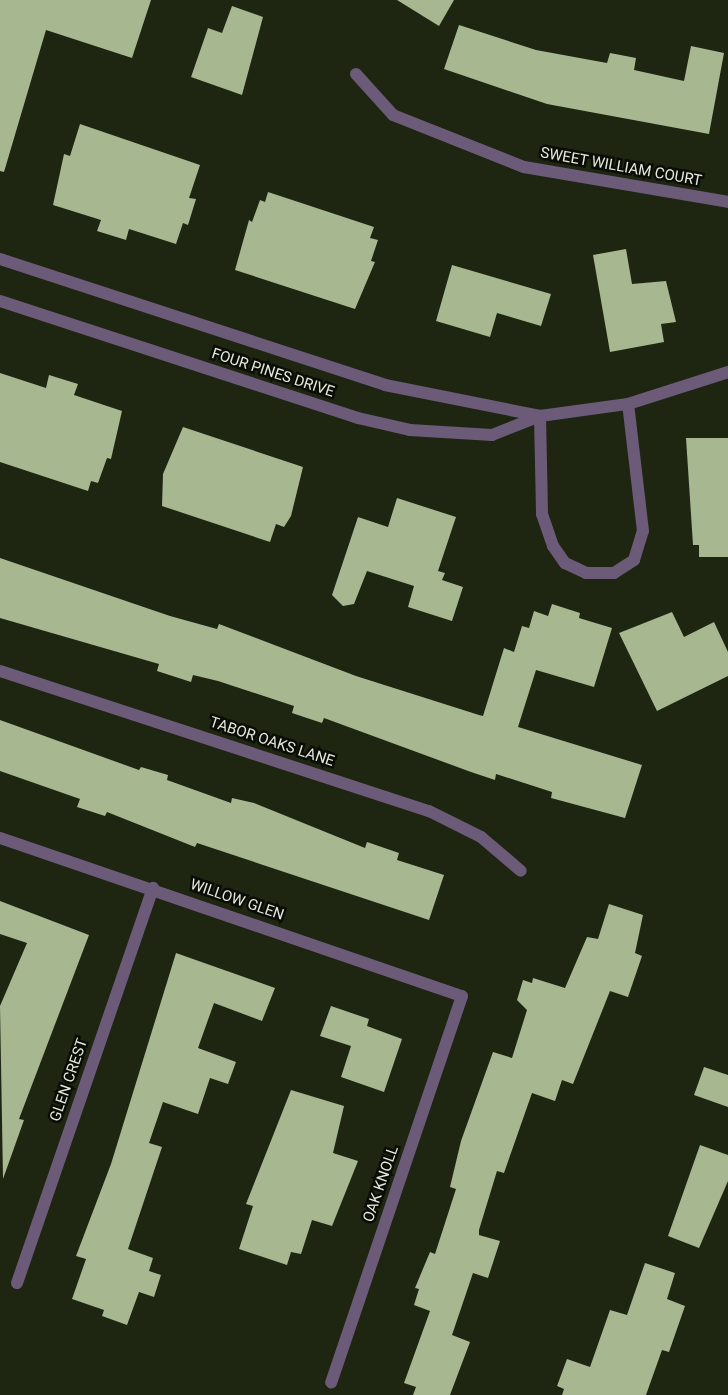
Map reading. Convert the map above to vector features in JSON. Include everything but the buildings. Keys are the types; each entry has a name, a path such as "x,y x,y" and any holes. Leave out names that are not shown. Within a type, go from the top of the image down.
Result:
{"street":[{"name":"SWEET WILLIAM COURT","path":"356,74 393,115 524,167 728,202"},
{"name":"FOUR PINES DRIVE","path":"0,259 385,386 540,416"},
{"name":"FOUR PINES DRIVE","path":"0,300 358,418 410,430 492,435 540,416 628,404 728,372"},
{"path":"540,416 542,514 553,546 565,563 586,573 614,574 634,560 643,532 628,404"},
{"name":"TABOR OAKS LANE","path":"0,671 429,811 481,837 521,871"},
{"name":"WILLOW GLEN","path":"0,838 153,888 462,996"},
{"name":"GLEN CREST","path":"17,1283 153,888"},
{"name":"OAK KNOLL","path":"331,1382 462,996"}]}
